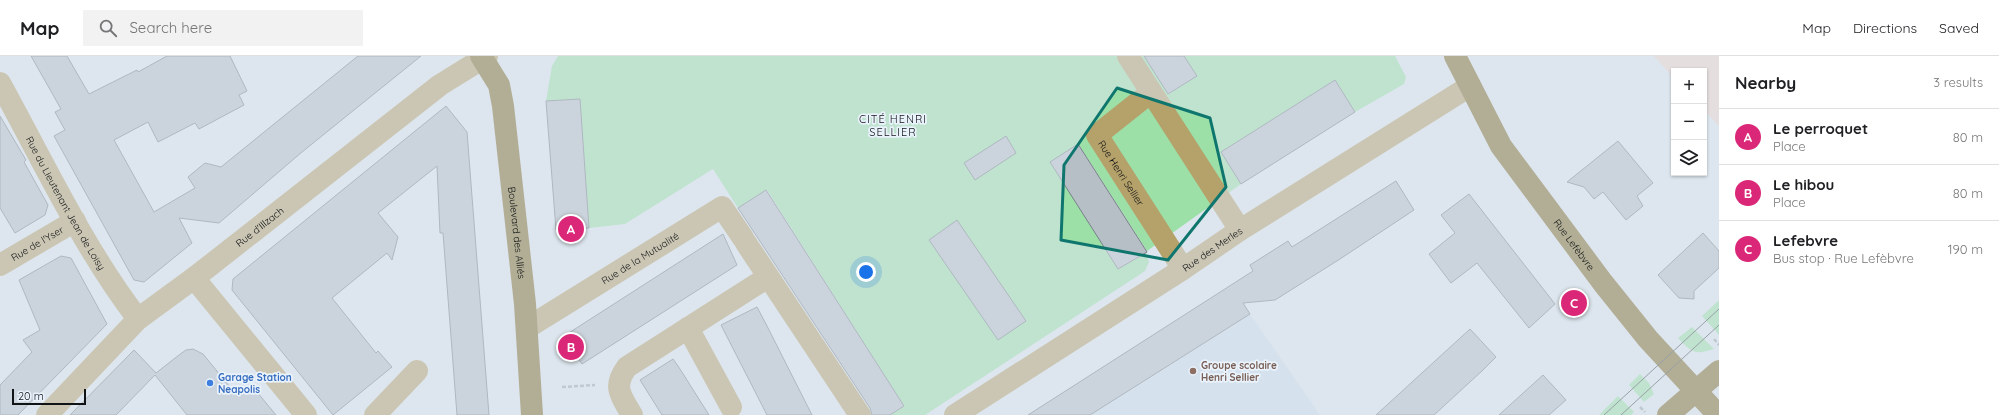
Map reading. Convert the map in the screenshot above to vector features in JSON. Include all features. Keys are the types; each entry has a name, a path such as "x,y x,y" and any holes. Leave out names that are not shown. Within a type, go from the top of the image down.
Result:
{"main road":[{"name":"Rue Lefèbvre","path":"1455,56 1502,146 1603,283 1643,333 1718,415"},
{"name":"Boulevard des Alliés","path":"484,57 499,85 503,106 527,328 532,415"},
{"path":"1668,415 1719,371"}],"street":[{"path":"1128,56 1240,230"},
{"name":"Rue d'Illzach","path":"47,415 138,319 194,278 440,85 484,57"},
{"name":"Rue du Lieutenant Jean de Loisy","path":"0,83 75,221 122,299 138,319"},
{"name":"Rue des Merles","path":"955,415 1183,269 1240,230 1470,86"},
{"name":"Rue Henri Sellier","path":"1151,92 1097,135 1183,269"},
{"name":"Rue de la Mutualité","path":"527,328 722,208 860,415"},
{"name":"Rue de l'Yser","path":"0,265 75,221"},
{"path":"632,415 620,395 618,384 620,375 626,367 768,276"},
{"path":"194,278 306,415"},
{"path":"688,328 731,408"},
{"path":"375,415 417,371"}],"path":[{"path":"1714,339 1719,345"},
{"path":"562,388 599,384"}],"highlighted area":[{"path":"1117,88 1210,118 1226,187 1168,260 1061,240 1064,165"}],"shaded area":[{"path":"1654,56 1719,56 1719,126 1707,113 1707,68 1671,68 1671,75"},
{"name":"Groupe scolaire Henri Sellier","path":"1250,314 1320,415 1028,415"}],"green space":[{"path":"558,56 1144,56 1169,94 1197,76 1184,56 1395,56 1406,77 1404,84 1355,112 1335,80 1221,152 1241,184 1147,251 1079,145 1050,162 1086,214 1118,269 1146,253 1149,262 1145,271 925,415 890,415 904,406 767,190 738,208 713,169 625,224 589,228 580,99 546,101 552,66"},
{"path":"1719,300 1719,335 1702,316"},
{"path":"1692,327 1714,349 1702,352 1694,351 1678,338"},
{"path":"1640,374 1649,383 1654,394 1644,402 1629,385"},
{"path":"1618,396 1634,412 1631,415 1599,415"}],"building":[{"path":"31,56 67,56 89,94 137,70 138,72 167,56 230,56 247,91 239,95 244,105 199,129 195,123 158,142 148,122 114,140 154,212 195,188 188,177 205,163 221,167 358,56 421,56 302,152 219,223 179,218 192,243 144,282 134,280 54,136 65,130 55,112 61,109"},
{"path":"1144,56 1184,56 1197,76 1168,94"},
{"path":"1335,80 1355,112 1241,184 1221,152"},
{"path":"580,99 589,228 556,230 546,101"},
{"path":"446,106 467,132 489,415 457,415 443,233 440,233 437,166 378,213 398,237 392,260 387,253 332,298 376,353 378,351 392,367 333,415 232,290 233,279"},
{"path":"0,116 26,160 24,162 48,205 45,215 15,233 0,208"},
{"path":"1006,136 1016,153 975,180 964,163"},
{"path":"1618,141 1653,183 1637,196 1643,206 1626,220 1603,192 1594,199 1584,187 1567,182"},
{"path":"1078,144 1147,252 1118,269 1050,162"},
{"path":"1396,181 1414,210 1340,259 1275,300 1243,303 1250,314 1090,415 1028,415 1253,271 1250,265 1288,241 1292,247"},
{"path":"766,190 904,406 890,415 872,415 870,408 738,208"},
{"path":"1469,194 1555,304 1529,328 1477,263 1451,283 1429,254 1455,233 1441,215"},
{"path":"957,220 1026,321 998,340 929,240"},
{"path":"1703,233 1719,251 1719,268 1694,291 1694,299 1679,298 1658,275"},
{"path":"723,234 737,265 582,364 564,336"},
{"path":"61,256 71,258 107,324 18,415 0,415 0,385 32,352 23,340 40,330 19,280"},
{"path":"757,307 812,415 767,415 721,325"},
{"path":"1470,329 1496,357 1434,415 1376,415"},
{"path":"193,349 203,354 238,397 252,386 276,415 187,415 155,375 116,415 70,415 134,350 156,373 186,350"},
{"path":"673,359 709,415 662,415 640,380"},
{"path":"1543,375 1566,400 1549,415 1499,415"}],"tram line":[{"path":"1604,415 1719,309"},
{"path":"1621,415 1719,325"}],"place":[{"name":"Le perroquet","path":"571,229"},
{"name":"Lefebvre","path":"1574,303"},
{"name":"Le hibou","path":"571,347"},
{"name":"Groupe scolaire Henri Sellier","path":"1193,371"},
{"name":"Garage Station Neapolis","path":"210,383"}],"district":[{"name":"CITÉ HENRI SELLIER","path":"893,125"}]}
